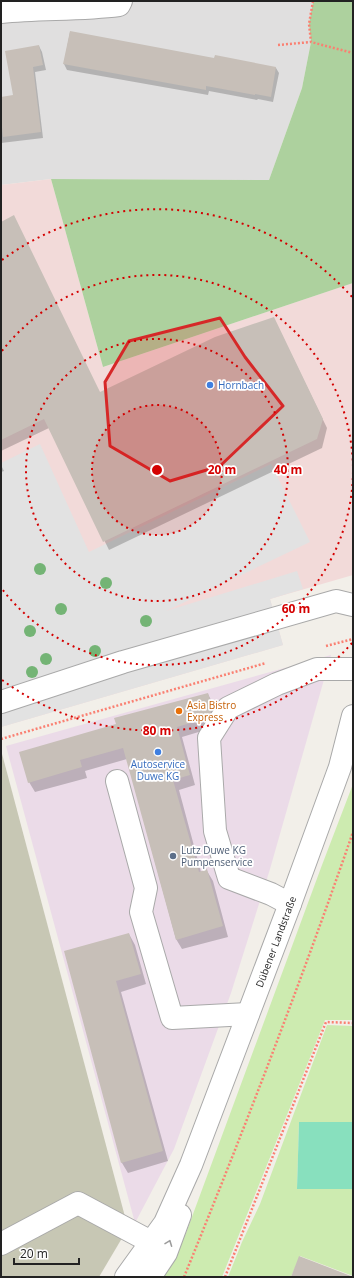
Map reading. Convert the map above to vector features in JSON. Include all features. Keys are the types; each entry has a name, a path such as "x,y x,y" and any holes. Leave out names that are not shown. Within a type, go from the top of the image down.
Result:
{"street":[{"path":"1,12 28,9 101,8 120,3"},
{"path":"1,702 123,662 336,601 353,605"},
{"path":"290,904 271,894 229,878 215,831 209,738 228,708 270,688 317,669 353,669"},
{"name":"Dübener Landstraße","path":"126,1277 165,1223 191,1165 290,904 340,767 353,716"},
{"path":"117,782 146,888 140,912 172,1018 248,1014"},
{"name":"Dübener Landstraße","path":"150,1277 166,1253 184,1205 191,1165"},
{"path":"1,1244 78,1203 151,1242"}],"path":[{"path":"311,42 309,24 313,1"},
{"path":"278,44 311,42 353,53"},
{"path":"322,647 353,639"},
{"path":"1,739 268,662"},
{"path":"184,1277 225,1177 323,920 353,832"},
{"path":"225,1277 326,1022 353,1023"}],"highlighted area":[{"path":"220,318 245,357 283,406 220,466 170,481 110,446 105,382 129,341"}],"shaded area":[{"path":"1,1 313,1 309,24 311,42 302,88 269,180 51,179 1,185"},
{"path":"51,179 103,367 353,283 353,575 270,599 283,645 1,727 1,185"},
{"path":"40,444 89,552 271,464 310,542 166,611 297,571 303,589 270,599 283,645 1,727 1,463"},
{"path":"331,655 270,869 231,993 174,1149 135,1223 6,746"},
{"path":"1,750 128,1228 99,1277 1,1277"}],"green space":[{"path":"313,1 353,1 353,283 103,367 51,179 269,180 302,88 311,42 309,24"},
{"path":"353,784 353,1020 325,1020 222,1277 160,1277 186,1233"},
{"path":"327,1025 353,1026 353,1122 299,1122 297,1189 353,1189 353,1276 300,1256 291,1277 228,1277 242,1242 260,1204"},
{"path":"299,1122 353,1122 353,1189 297,1189"}],"building":[{"path":"70,31 214,58 215,55 276,67 271,97 206,86 206,90 63,64"},
{"path":"39,45 43,65 33,67 41,132 3,137 1,97 13,95 5,51"},
{"name":"Hornbach","path":"14,215 100,392 215,337 274,317 323,419 317,439 103,542 44,419 1,440 1,222"},
{"path":"208,693 213,709 207,718 177,727 190,775 173,780 199,872 207,869 223,926 176,940 123,748 80,760 82,767 28,783 19,752 116,724 114,718"},
{"path":"129,933 141,974 116,981 163,1151 121,1163 64,951"},
{"path":"299,1256 351,1276 291,1277"}],"place":[{"name":"Hornbach","path":"210,385"},
{"name":"Asia Bistro Express","path":"179,711"},
{"name":"Autoservice Duwe KG","path":"158,752"},
{"name":"Lutz Duwe KG Pumpenservice","path":"173,856"}]}
